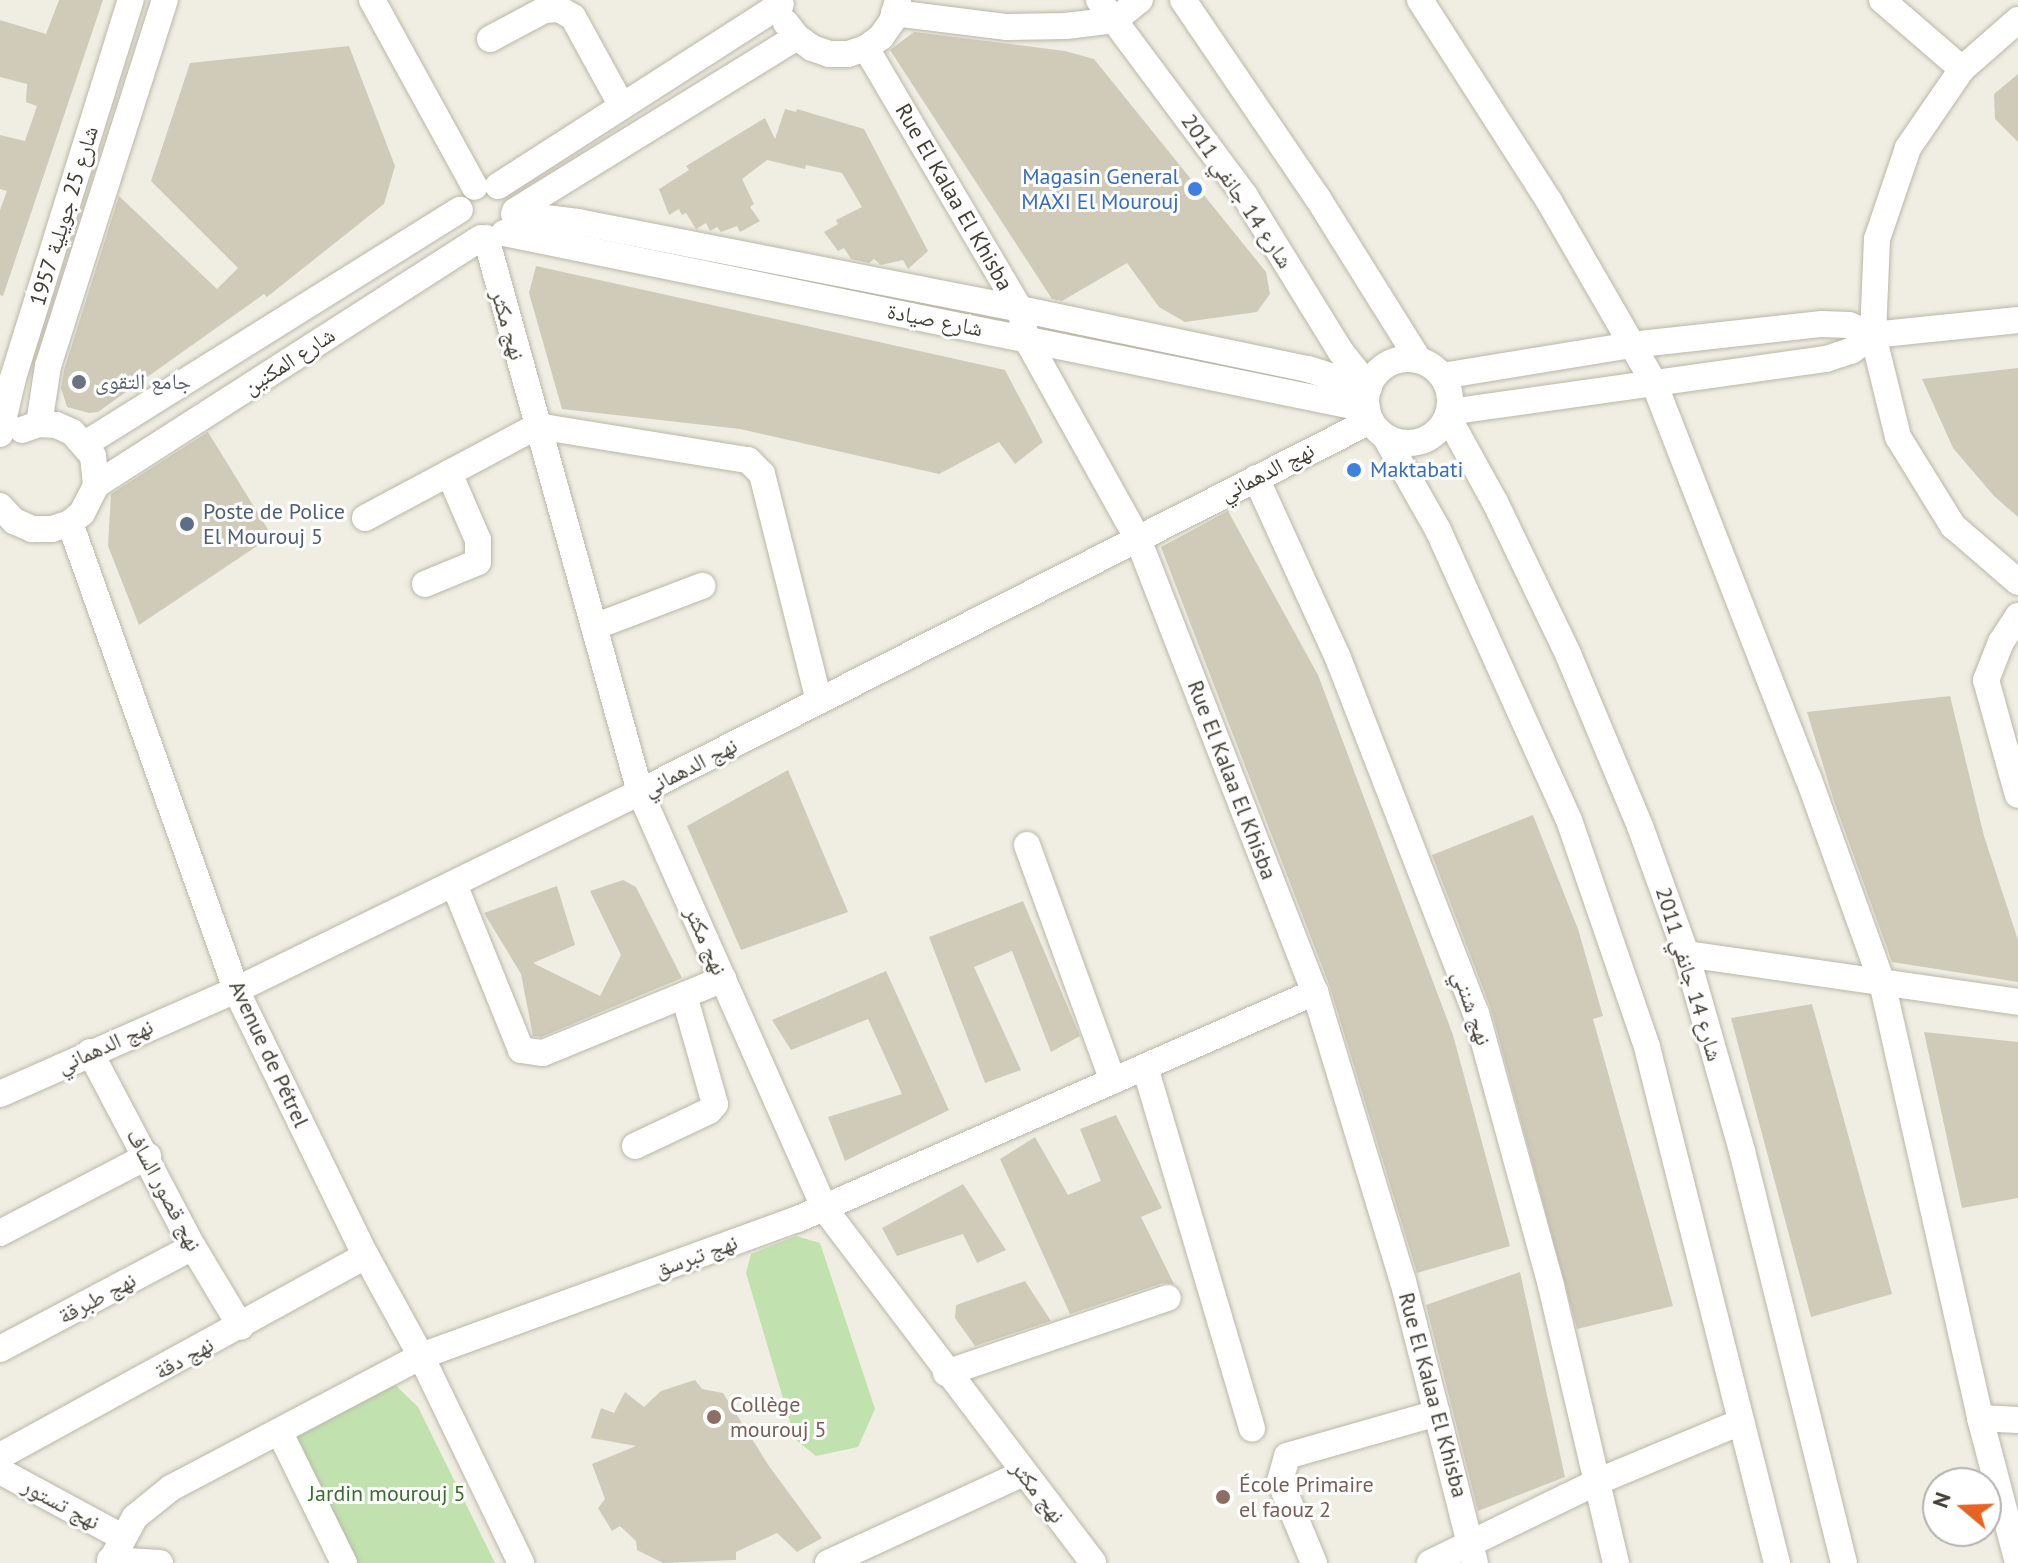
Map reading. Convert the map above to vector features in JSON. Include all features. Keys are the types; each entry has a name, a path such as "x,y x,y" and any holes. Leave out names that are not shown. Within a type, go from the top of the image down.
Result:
{"street":[{"name":"شارع 25 جويلية 1957","path":"0,434 13,378 131,0"},
{"name":"شارع 25 جويلية 1957","path":"39,424 48,366 165,0"},
{"path":"372,0 486,186 510,196 500,227 468,231 460,210 464,196 486,186 622,106 781,2 786,22 797,37 812,48 829,54 848,54 866,48 881,37 896,7 1007,27 1107,10 1140,0"},
{"path":"1183,0 1317,197 1419,360 1442,376 1450,393 1448,414 1439,431 1426,440 1402,444 1372,409 1376,373 1388,364 1403,359 1419,360"},
{"path":"1420,0 1549,201 1654,383 1808,777 1882,982 1980,1418 2018,1563"},
{"path":"1882,0 1962,69"},
{"path":"490,39 544,10 559,9 573,17 622,106"},
{"name":"شارع 14 جانفي 2011","path":"1107,10 1245,196 1341,352 1438,530 1569,820 1647,1047 1777,1563"},
{"path":"2018,20 1962,69 1908,148 1877,239 1873,335 1898,437 1953,526 2018,582"},
{"name":"شارع المكنين","path":"96,485 797,37"},
{"name":"Rue El Kalaa El Khisba","path":"866,48 1020,309 1026,338 1138,539 1315,992 1403,1281 1473,1554"},
{"name":"شارع المكنين","path":"85,444 460,210"},
{"name":"شارع صيادة","path":"500,227 578,222 1308,369 1372,409"},
{"name":"شارع صيادة","path":"500,227 1372,409"},
{"name":"نهج مكثر","path":"500,227 537,426 640,792 824,1208 946,1373 1093,1563"},
{"path":"1442,376 1631,345 1822,324 1849,325 1873,335 2018,320"},
{"path":"1448,414 1826,359 1851,351 1873,335"},
{"name":"نهج الدهماني","path":"0,1094 236,990 640,792 1256,478 1372,409"},
{"name":"شارع 14 جانفي 2011","path":"1448,414 1495,502 1568,654 1640,826 1686,954 1742,1151 1844,1563"},
{"path":"0,449 19,431 39,424 56,425 72,432 85,444 96,470 92,500 70,523 52,529 32,529 14,521 0,507"},
{"path":"365,518 537,426 748,460 762,474 819,701"},
{"path":"425,584 478,562 478,540 449,473"},
{"name":"نهج شنني","path":"1256,478 1338,658 1476,1013 1551,1286 1616,1563"},
{"name":"Avenue de Pétrel","path":"70,523 236,990 366,1256 421,1356 521,1563"},
{"path":"594,627 702,586"},
{"path":"2018,616 2001,642 1986,680 2018,795"},
{"path":"1027,845 1113,1081"},
{"path":"454,884 521,1050 543,1053 723,979"},
{"path":"1686,954 2018,1002"},
{"name":"نهج تبرسق","path":"114,1553 135,1517 171,1488 421,1356 824,1208 1315,992"},
{"path":"635,1146 709,1111 715,1104 684,995"},
{"name":"نهج قصور الساف","path":"90,1052 148,1156 193,1247 241,1327"},
{"path":"1145,1067 1252,1429"},
{"path":"0,1233 148,1156"},
{"name":"نهج طبرقة","path":"0,1349 193,1247"},
{"name":"نهج دقة","path":"0,1456 366,1256"},
{"path":"946,1373 1168,1298"},
{"path":"1314,1563 1280,1481 1287,1456 1437,1413"},
{"path":"1980,1418 2018,1420"},
{"path":"1430,1563 1473,1554 1599,1481 1741,1422"},
{"path":"280,1433 344,1563"},
{"name":"نهج تستور","path":"0,1471 114,1553"},
{"path":"828,1563 1024,1473"},
{"path":"114,1553 160,1563"}],"green space":[{"path":"796,1236 820,1243 875,1409 858,1447 816,1456 795,1439 746,1273 751,1254"},
{"name":"Jardin mourouj 5","path":"387,1377 418,1407 495,1563 345,1563 289,1431"}],"building":[{"path":"59,0 103,0 3,296 0,295 0,210 7,191 0,189 0,135 25,141 37,106 26,102 27,84 0,77 0,20 46,34"},
{"path":"914,32 1065,51 1094,59 1266,272 1270,294 1257,312 1185,322 1159,307 1127,263 1062,301 1052,299 890,50"},
{"path":"349,46 395,166 384,204 267,297 264,294 98,412 89,413 67,407 61,388 64,370 119,196 217,289 238,268 151,181 190,63"},
{"path":"2018,74 2018,142 1995,119 1994,94"},
{"path":"785,109 796,112 797,109 864,129 928,251 908,269 903,260 881,265 874,259 869,263 851,259 844,248 838,251 824,232 838,224 836,220 862,207 842,173 767,160 742,179 754,204 750,207 760,221 740,232 737,226 721,232 717,227 710,231 706,223 696,229 686,213 682,215 679,209 669,215 659,189 689,170 686,166 765,118 775,139"},
{"path":"536,266 1005,370 1043,442 1015,464 999,442 939,474 740,429 562,409 529,293"},
{"path":"2018,368 2018,517 1994,496 1953,448 1922,379"},
{"name":"Poste de Police El Mourouj 5","path":"208,432 272,536 139,625 108,546 111,494"},
{"path":"1228,511 1318,675 1453,1035 1510,1246 1417,1273 1330,987 1161,547"},
{"path":"1950,696 1984,836 2018,940 2018,982 1892,962 1834,801 1807,712"},
{"path":"788,770 848,912 741,950 687,826"},
{"path":"1533,815 1578,929 1603,1016 1593,1019 1673,1306 1577,1329 1491,1009 1432,855"},
{"path":"623,880 636,887 682,978 541,1037 533,1036 521,974 484,913 557,886 575,945 533,963 600,996 621,955 590,891"},
{"path":"1023,901 1080,1036 1051,1052 1012,951 974,967 1021,1070 985,1083 929,937"},
{"path":"886,971 949,1110 845,1161 828,1117 902,1094 868,1019 791,1050 772,1020"},
{"path":"1812,1004 1892,1294 1811,1317 1731,1018"},
{"path":"1924,1032 2018,1042 2018,1198 1962,1208"},
{"path":"1116,1115 1162,1208 1141,1217 1174,1284 1163,1283 1070,1314 1000,1159 1035,1137 1068,1195 1101,1181 1080,1129"},
{"path":"963,1184 1006,1250 977,1263 963,1234 897,1256 882,1228"},
{"path":"1520,1272 1565,1477 1478,1511 1426,1305"},
{"path":"1025,1281 1051,1321 975,1346 955,1318 956,1305"},
{"path":"695,1380 702,1389 723,1393 769,1466 822,1538 797,1552 777,1533 736,1552 736,1560 663,1563 637,1550 636,1541 620,1526 612,1531 598,1508 605,1499 592,1464 636,1446 591,1438 601,1408 614,1413 625,1392 644,1407 661,1391"}],"place":[{"name":"Magasin General MAXI El Mourouj","path":"1195,189"},
{"name":"جامع التقوى","path":"79,382"},
{"name":"Maktabati","path":"1354,470"},
{"name":"Poste de Police El Mourouj 5","path":"187,524"},
{"name":"Collège mourouj 5","path":"714,1417"},
{"name":"École Primaire el faouz 2","path":"1223,1497"}]}
